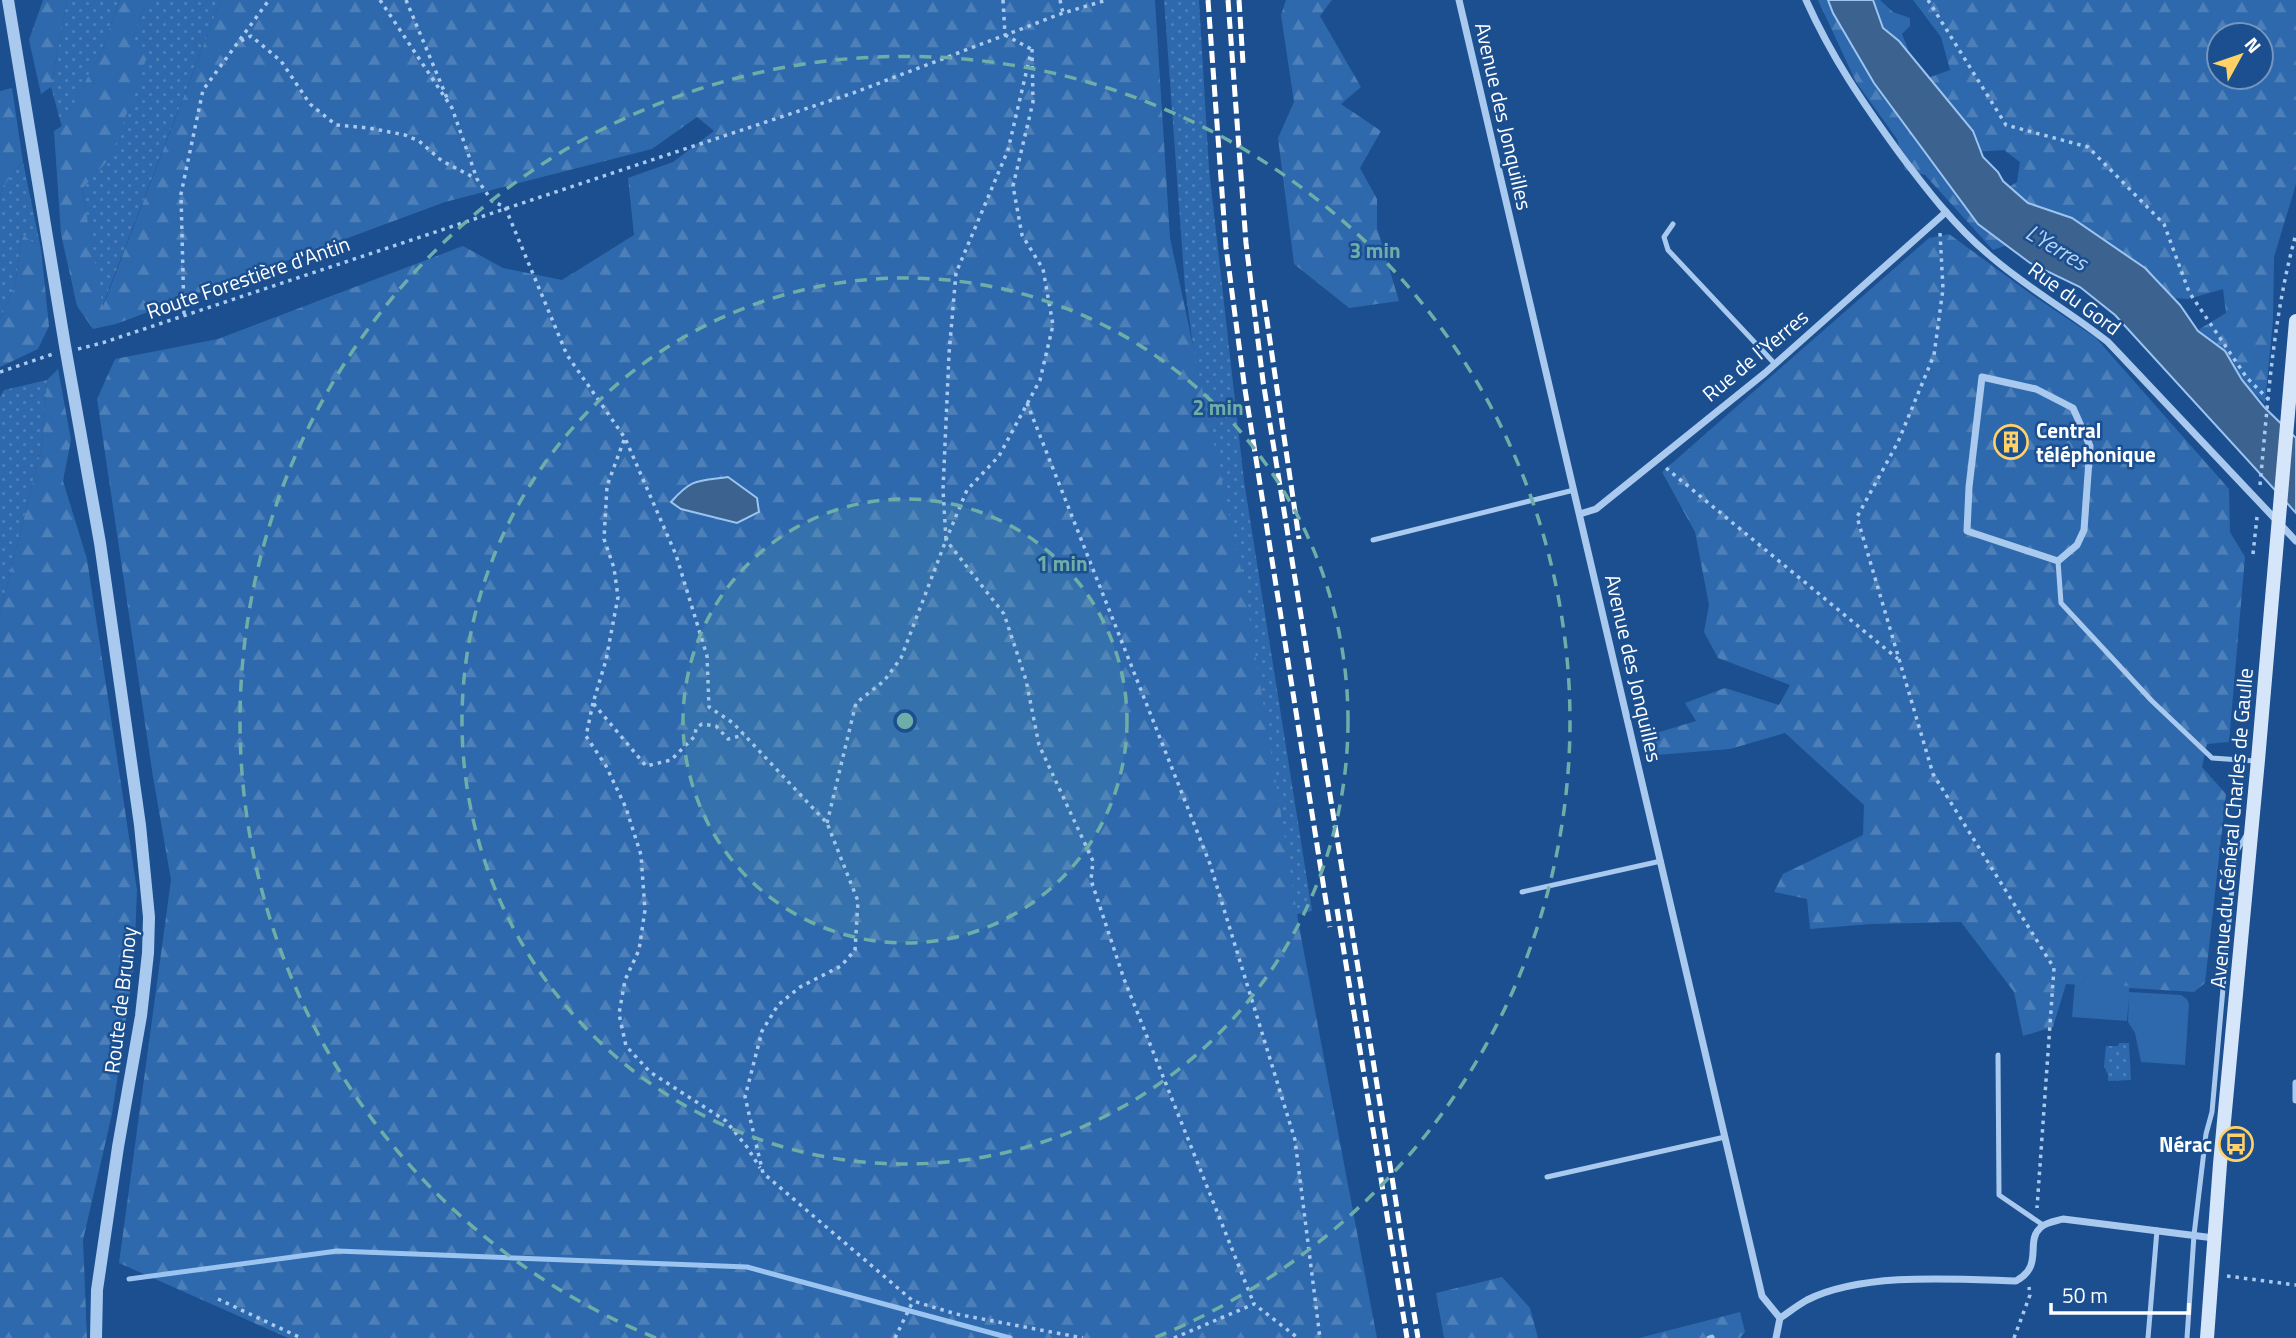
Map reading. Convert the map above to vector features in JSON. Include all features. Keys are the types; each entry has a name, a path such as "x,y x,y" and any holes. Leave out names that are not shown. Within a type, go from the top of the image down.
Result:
{"main road":[{"name":"Avenue du Général Charles de Gaulle","path":"2207,1338 2295,324"}],"street":[{"name":"Route de Brunoy","path":"8,0 65,351 100,542 141,825 149,917 141,1016 97,1290 96,1338"},
{"name":"Avenue des Jonquilles","path":"1459,0 1762,1296 1780,1318"},
{"name":"Rue du Gord","path":"1806,0 1836,61 1858,97 1943,214 1988,255 2108,342 2296,541"},
{"name":"Rue de l'Yerres","path":"1580,514 1596,509 1775,364 1943,214"},
{"path":"1982,377 2036,389 2073,408 2090,446 2084,530 2077,545 2058,561 1967,531 1969,487 1982,377"},
{"path":"2296,1083 2296,1100"},
{"path":"1776,1338 1780,1318 1808,1300 1844,1288 1893,1280 2016,1281 2026,1275 2033,1260 2035,1234 2043,1225 2063,1219 2214,1238"}],"lane":[{"path":"1673,224 1664,237 1668,250 1775,364"},
{"path":"1373,540 1574,490"},
{"path":"2058,561 2061,603 2152,701 2211,758 2249,762 2258,760"},
{"path":"2187,1338 2194,1235 2206,1134 2212,1112 2235,853 2252,826"},
{"path":"1522,892 1661,861"},
{"path":"1998,1055 1999,1195 2043,1225"},
{"path":"1547,1177 1725,1137"},
{"path":"2148,1338 2157,1230"}],"path":[{"path":"184,314 181,194 203,90 269,0"},
{"path":"380,0 452,108"},
{"path":"406,0 452,108 477,179 492,201 505,207 567,355 625,438 676,555 707,656 709,707 733,723 827,823 858,901 855,950 841,966 800,986 778,1005 762,1031 745,1097 763,1173"},
{"path":"1003,0 1005,35"},
{"path":"1060,0 1063,13"},
{"path":"1005,35 1107,0"},
{"path":"1928,0 2007,125 2088,147 2164,224 2189,292 2247,378"},
{"name":"Route Forestière d'Antin","path":"0,372 45,355 102,343 853,93 1005,35"},
{"path":"1005,35 1032,49"},
{"path":"239,42 251,36 265,47 281,61 310,104 336,125 405,135 419,141 442,161 477,179"},
{"path":"827,823 856,703 884,681 901,658 967,489 999,456 1040,380 1053,325 1042,269 1022,235 1013,186 1033,102 1032,49"},
{"path":"1032,49 1009,150 956,273 949,354 943,490 946,540 1004,614 1026,680 1039,745 1093,861 1091,880 1124,978 1254,1304 1298,1338"},
{"path":"1943,214 1943,289 1934,355 1898,442 1857,517 1933,774 2054,968 2036,1219"},
{"path":"2260,485 2274,346 2296,234"},
{"path":"1027,404 1210,864 1295,1140 1320,1338"},
{"path":"625,438 607,486 604,539 614,568 618,597 606,660 586,736 606,766 621,798 641,855 645,911 639,950 625,980 619,1014 626,1046 650,1072 726,1121 763,1173 913,1301 956,1314 1083,1338"},
{"path":"1657,460 1900,661"},
{"path":"2253,554 2257,513"},
{"path":"593,703 646,766 671,761 695,736 696,728 702,724 716,726 728,738 744,734"},
{"path":"2211,1274 2296,1285"},
{"path":"2014,1338 2031,1295 2026,1275"},
{"path":"218,1299 301,1338"},
{"path":"895,1338 913,1301"},
{"path":"1174,1338 1254,1304"}],"green space":[{"path":"43,0 67,0 51,87 41,94 29,40"},
{"path":"67,0 119,0 103,48 62,127 51,87"},
{"path":"119,0 146,0 133,37 148,54 111,157 82,189 103,306 221,0 1155,0 1170,238 1244,584 1299,926 1377,1338 288,1338 119,1263 171,880 153,777 97,399 115,359 218,339 463,246 503,268 562,280 634,235 628,178 673,162 714,131 697,117 652,149 445,202 116,324 93,329 77,306 61,234 54,131 62,126 103,48"},
{"path":"146,0 221,0 102,307 82,188 111,156 133,37"},
{"path":"1164,0 1199,0 1209,169 1244,481 1312,911 1273,919 1185,288"},
{"path":"1286,0 1332,0 1320,16 1361,87 1341,104 1381,131 1360,168 1377,199 1377,228 1399,301 1349,308 1294,264 1278,138 1294,102 1281,15"},
{"path":"1818,0 1833,0 2013,243 1993,250 1925,175 1905,170 1897,139 1856,82"},
{"path":"1871,0 1880,0 1893,12 1910,18 1910,26 1902,34 1908,49 1901,57 1875,31"},
{"path":"1913,0 2296,0 2296,184 2274,257 2273,320 2265,403 2193,333 2226,313 2223,289 2188,299 2158,297 1999,193 2017,182 2020,162 2004,150 1974,152 1922,80 1950,70 1941,37"},
{"path":"12,88 23,162 4,185 0,195 0,91"},
{"path":"23,162 41,249 22,234 15,285 0,319 0,195 4,185"},
{"path":"22,234 41,249 49,326 38,349 0,367 0,319 15,285"},
{"path":"1949,234 2096,338 2229,489 2230,532 2245,557 2229,742 2207,744 2202,767 2226,794 2205,983 2194,992 2066,984 2053,1027 2023,1036 2014,992 1961,922 1871,924 1810,929 1807,899 1774,892 1783,874 1863,835 1864,805 1785,733 1730,749 1657,755 1646,736 1696,721 1685,703 1725,688 1779,705 1790,685 1718,658 1704,632 1709,605 1695,532 1662,472 1929,238"},
{"path":"58,369 71,440 63,481 87,559 137,890 134,967 112,1114 83,1240 87,1338 0,1338 0,613 42,446 47,380"},
{"path":"47,380 42,446 0,613 0,397 4,390"},
{"path":"2075,982 2129,986 2129,992 2181,995 2187,999 2189,1004 2185,1065 2141,1062 2135,1033 2128,1022 2129,996 2127,1021 2072,1017"},
{"path":"2119,1043 2129,1043 2131,1080 2108,1081 2104,1066 2106,1046 2118,1046"},
{"path":"1502,1277 1530,1308 1538,1338 1444,1338 1436,1293"},
{"path":"1740,1312 1745,1332 1740,1338 1639,1338"}],"water":[{"name":"L'Yerres","path":"1828,0 1873,0 1883,28 1899,41 1973,131 1983,157 2003,181 2028,203 2072,218 2145,268 2180,305 2198,331 2225,351 2242,380 2264,407 2296,438 2296,513 2115,315 2080,287 2030,263 1978,224 1874,83"},
{"path":"728,477 757,498 759,512 737,523 681,509 671,502 696,482"}],"waterway":[{"path":"129,1279 337,1251 747,1267 1010,1338"}],"railway":[{"path":"1208,0 1226,247 1244,383 1330,927"},
{"path":"1228,0 1246,243 1263,381 1418,1338"},
{"path":"1239,0 1243,63"},
{"path":"1264,300 1299,539"},
{"path":"1337,909 1407,1338"}],"place":[{"name":"Central téléphonique","path":"2011,442"},
{"name":"Nérac","path":"2236,1144"}]}
